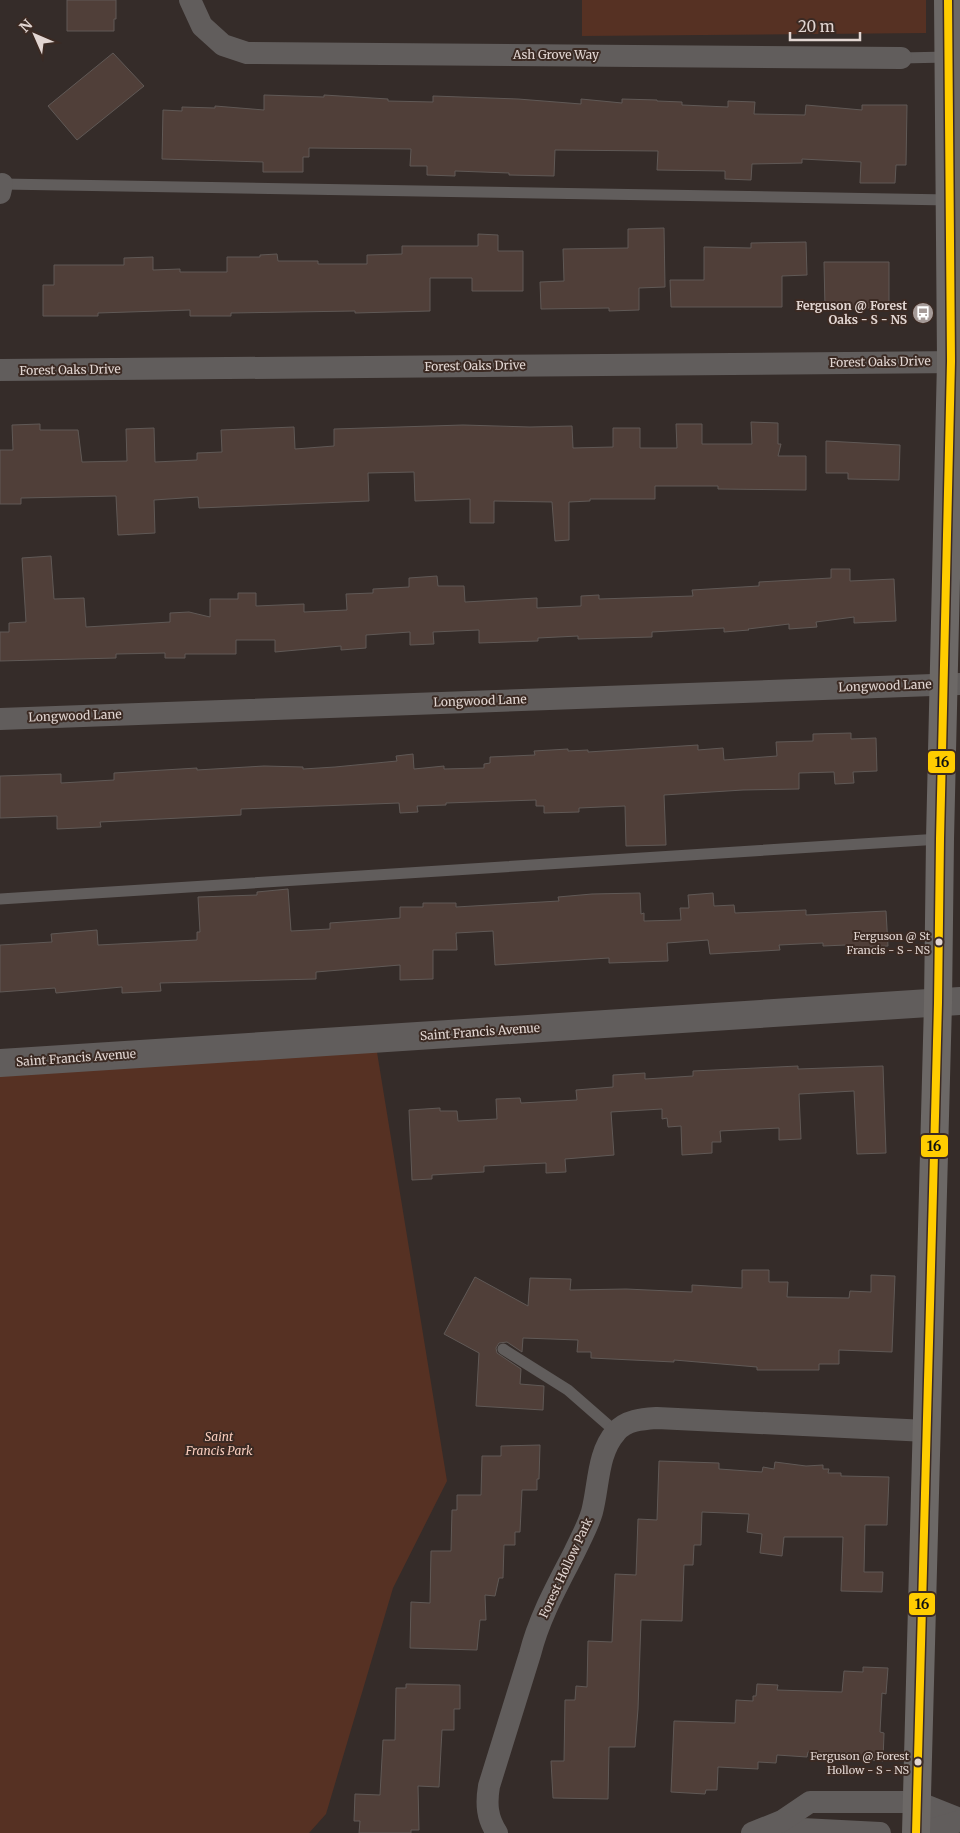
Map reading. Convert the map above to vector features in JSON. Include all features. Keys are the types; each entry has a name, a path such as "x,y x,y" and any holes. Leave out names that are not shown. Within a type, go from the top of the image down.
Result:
{"main road":[{"path":"916,1833 927,1431 949,1002 940,839 952,684 955,239 950,200 948,0"}],"street":[{"name":"Ash Grove Way","path":"190,0 202,26 223,45 247,53 901,58"},
{"name":"Forest Oaks Drive","path":"0,370 955,361"},
{"name":"Longwood Lane","path":"0,719 952,684"},
{"name":"Saint Francis Avenue","path":"0,1063 949,1002"},
{"path":"616,1432 627,1423 641,1419 658,1418 927,1431"},
{"name":"Forest Hollow Park","path":"497,1833 491,1824 488,1812 489,1786 535,1635 584,1533 592,1512 607,1447 616,1432"},
{"path":"752,1833 782,1821 810,1802 917,1802 960,1820"},
{"path":"920,1833 960,1820"},
{"path":"782,1821 802,1829 880,1833"}],"lane":[{"name":"Ash Grove Way","path":"901,58 948,57"},
{"path":"1,189 950,200"},
{"path":"0,899 940,839"},
{"path":"503,1349 568,1390 616,1432"}],"green space":[{"path":"582,0 926,0 926,33 582,36"},
{"name":"Saint Francis Park","path":"376,1046 447,1481 393,1588 326,1814 309,1833 0,1833 0,1075"}],"building":[{"path":"67,0 116,0 114,31 67,31"},
{"path":"113,53 144,86 77,140 48,106"},
{"path":"264,95 324,97 324,95 388,99 388,101 433,102 433,96 518,99 581,104 581,99 622,103 622,99 657,100 682,102 682,105 728,107 728,101 755,102 754,114 805,115 806,105 862,110 862,105 907,105 906,165 896,165 895,183 860,183 861,162 802,159 802,163 752,164 751,180 725,179 725,171 657,170 658,151 555,150 554,176 455,171 455,176 427,175 427,166 410,166 411,149 309,148 309,157 303,157 303,172 263,172 263,162 162,159 163,110 182,111 182,107 215,108 215,106 264,110"},
{"path":"664,228 665,287 639,288 639,310 609,311 609,308 541,309 540,282 564,281 563,249 628,248 628,229"},
{"path":"478,234 498,235 498,251 523,251 523,291 472,291 472,278 430,278 430,311 231,313 231,316 190,316 190,310 98,313 98,316 43,316 43,285 54,285 54,265 124,265 124,258 153,257 153,270 180,269 180,272 227,272 227,257 260,257 260,255 277,254 278,261 318,261 318,264 367,264 367,255 402,254 402,246 478,246"},
{"path":"806,242 807,275 782,276 782,307 671,307 670,280 704,280 704,247 751,248 751,243"},
{"path":"824,262 889,262 889,308 825,308"},
{"path":"751,422 778,423 778,444 781,444 778,456 806,456 806,490 718,489 718,486 655,486 655,499 590,499 590,501 569,502 569,540 555,541 552,502 494,501 494,523 470,523 470,499 415,501 414,472 368,473 369,501 199,508 198,497 154,500 155,533 118,535 116,496 21,498 21,504 0,504 0,450 13,450 12,425 40,424 40,430 78,430 82,462 127,461 126,429 154,428 155,462 197,460 197,453 222,452 221,430 294,427 295,449 334,446 334,429 463,425 572,426 573,448 613,447 613,428 640,428 640,448 677,448 676,424 702,424 702,444 752,444"},
{"path":"826,441 900,445 899,480 848,479 848,473 826,473"},
{"path":"51,556 54,599 84,598 86,627 170,622 170,613 189,612 210,617 210,599 238,599 238,593 256,593 256,606 304,604 304,612 347,610 346,594 373,593 373,589 409,587 409,578 437,576 438,586 464,586 465,602 537,598 537,608 581,606 581,596 599,595 599,599 693,596 692,590 759,586 759,582 831,578 831,569 850,569 850,581 894,579 896,621 854,623 854,617 816,622 817,627 789,629 789,624 724,632 724,628 652,632 652,637 578,639 578,636 538,638 538,641 479,643 479,630 433,632 434,644 410,645 410,632 366,635 366,648 341,650 341,646 275,652 275,640 236,640 236,654 185,654 185,658 165,658 165,653 116,654 116,658 0,661 0,632 9,632 9,623 26,622 22,558"},
{"path":"851,733 851,739 876,738 877,771 853,772 854,783 835,784 834,772 799,773 799,789 664,795 666,845 626,846 625,806 579,808 579,812 544,813 544,806 536,806 536,800 446,803 446,805 417,806 418,812 400,813 399,803 241,809 241,815 100,822 101,827 57,829 57,816 0,818 0,776 61,774 61,783 114,780 114,773 197,768 197,770 264,766 303,767 303,769 335,767 397,761 396,756 413,754 414,769 444,766 444,769 484,768 484,764 490,763 490,757 535,755 534,751 568,749 568,751 588,750 588,752 698,745 698,750 723,748 724,760 777,756 776,742 813,741 813,734"},
{"path":"288,889 291,931 330,929 330,923 400,918 400,907 423,907 423,903 456,903 456,907 559,901 558,897 592,894 640,893 641,914 644,913 644,921 681,920 680,908 689,908 688,895 713,893 714,906 734,905 735,913 806,910 806,915 886,911 888,946 846,948 846,945 823,946 823,943 779,945 780,950 710,954 708,940 667,943 668,961 609,963 609,958 495,965 493,931 456,933 457,950 433,950 433,979 400,980 400,965 316,972 316,979 160,983 161,991 122,993 122,987 56,993 55,988 0,992 0,945 52,942 51,934 97,930 98,945 197,940 197,932 200,932 198,897 257,895 257,892"},
{"path":"798,1066 798,1069 883,1066 886,1153 857,1154 854,1091 799,1094 801,1139 779,1140 779,1128 720,1131 721,1142 712,1142 712,1153 682,1155 681,1126 668,1127 667,1118 662,1119 662,1109 611,1112 614,1155 565,1159 566,1172 546,1173 546,1163 484,1166 484,1172 432,1175 432,1179 412,1180 409,1110 440,1108 440,1111 457,1111 458,1121 497,1119 496,1099 520,1098 521,1103 577,1100 576,1090 613,1087 613,1075 645,1073 645,1079 693,1076 693,1071"},
{"path":"742,1270 769,1270 769,1282 788,1282 787,1297 849,1298 850,1291 871,1292 871,1275 895,1276 892,1352 839,1350 839,1364 819,1364 819,1370 757,1370 757,1367 674,1360 674,1362 591,1358 591,1352 577,1352 578,1340 523,1338 522,1352 507,1342 499,1343 496,1348 497,1353 521,1369 520,1384 544,1386 543,1410 476,1406 479,1353 444,1334 475,1277 528,1306 530,1278 571,1279 570,1290 626,1289 692,1292 692,1285 742,1288"},
{"path":"540,1445 537,1490 522,1490 520,1532 515,1532 515,1545 504,1545 503,1578 499,1578 495,1596 485,1595 486,1620 480,1620 477,1650 410,1648 411,1602 430,1603 431,1551 451,1551 452,1510 457,1510 457,1495 481,1495 482,1456 501,1456 501,1446"},
{"path":"659,1461 719,1463 719,1469 762,1472 763,1467 774,1469 775,1462 806,1466 823,1465 823,1469 829,1469 828,1473 841,1473 841,1476 889,1477 887,1525 865,1525 864,1572 883,1572 882,1592 841,1591 843,1537 784,1537 782,1556 760,1553 762,1534 747,1532 749,1514 702,1512 701,1545 694,1545 693,1565 684,1565 682,1621 641,1620 635,1747 609,1747 608,1799 553,1798 551,1761 564,1761 565,1700 575,1700 576,1686 587,1687 588,1641 612,1642 615,1574 636,1575 638,1519 657,1520"},
{"path":"863,1667 888,1668 886,1694 882,1693 880,1732 884,1733 883,1761 854,1759 854,1753 808,1752 807,1757 777,1755 776,1763 758,1762 758,1769 718,1767 717,1790 706,1790 705,1794 671,1792 674,1721 735,1723 736,1700 753,1701 753,1696 756,1696 757,1684 778,1685 777,1690 842,1692 844,1671 863,1672"},
{"path":"406,1684 460,1685 460,1709 454,1709 454,1730 442,1730 439,1787 418,1786 419,1830 411,1830 411,1833 359,1833 360,1821 354,1821 355,1794 380,1795 383,1740 395,1740 396,1688 406,1688"}],"transit line":[{"name":"16","path":"916,1833 938,1003 951,361 948,0"}],"place":[{"name":"Ferguson @ Forest Oaks - S - NS","path":"923,313"},
{"name":"Ferguson @ St Francis - S - NS","path":"939,942"},
{"name":"Ferguson @ Forest Hollow - S - NS","path":"918,1762"}]}
